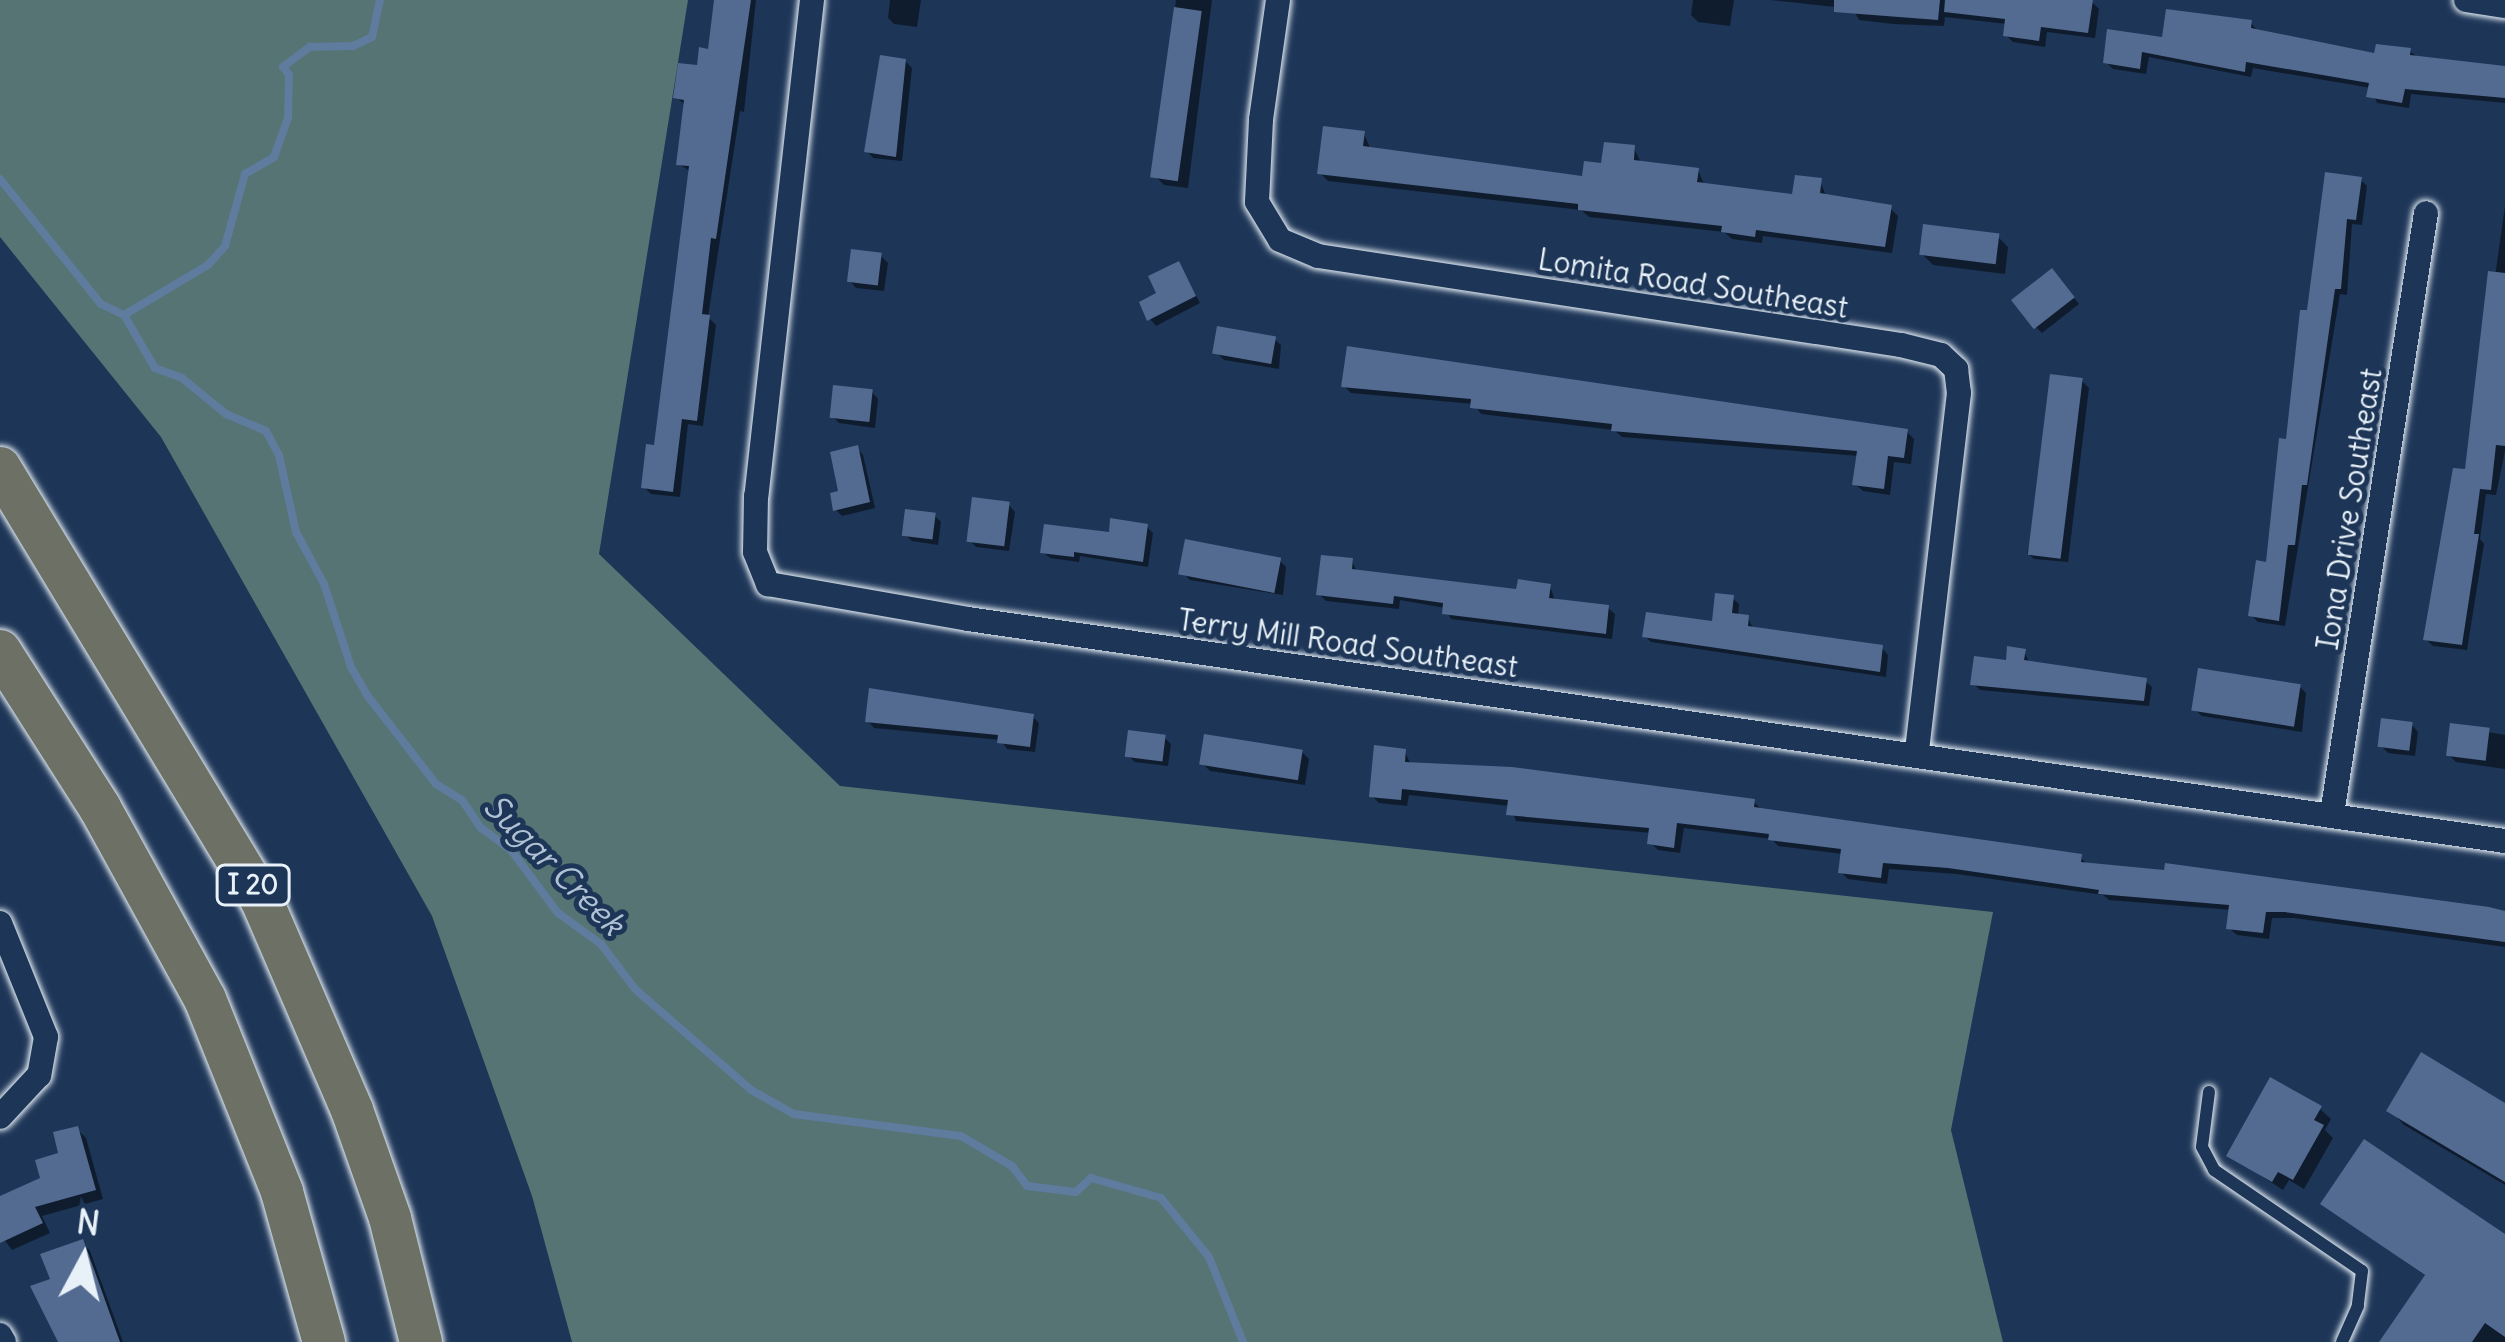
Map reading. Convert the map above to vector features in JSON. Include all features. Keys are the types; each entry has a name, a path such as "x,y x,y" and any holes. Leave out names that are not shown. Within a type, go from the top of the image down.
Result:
{"highway":[{"name":"I 20","path":"0,467 262,901 360,1132 390,1218 421,1342"},
{"path":"0,651 100,808 205,999 282,1192 324,1342"}],"street":[{"name":"Terry Mill Road Southeast","path":"812,0 756,496 755,552 768,584 968,619 2505,841"},
{"name":"Lomita Road Southeast","path":"1278,0 1257,202 1280,240 1318,256 1901,345 1941,355 1956,369 1959,393 1917,753"},
{"path":"2466,0 2505,6"},
{"name":"Iona Drive Southeast","path":"2332,814 2426,213"},
{"path":"0,923 46,1036 39,1075 0,1117"}],"lane":[{"path":"2209,1092 2202,1147 2214,1170 2362,1271 2358,1306 2342,1342"}],"green space":[{"path":"0,0 688,0 599,554 840,786 1993,912 1951,1130 2003,1342 572,1342 532,1196 432,916 161,437 0,237"}],"building":[{"path":"714,0 751,0 716,239 711,238 702,314 710,315 697,421 682,419 673,492 641,488 646,444 654,445 689,166 676,165 684,100 673,98 678,63 697,65 699,47 708,49"},
{"path":"1834,0 1940,0 1938,20 1834,12"},
{"path":"1945,0 2093,0 2088,33 2041,27 2039,41 2003,36 2005,19 1944,12"},
{"path":"1174,7 1202,11 1178,181 1150,177"},
{"path":"2166,9 2252,20 2251,28 2374,53 2376,44 2411,48 2410,55 2505,66 2505,98 2405,89 2402,103 2366,97 2369,83 2246,62 2245,72 2142,52 2140,69 2103,63 2107,29 2162,37"},
{"path":"880,55 906,59 896,157 864,152"},
{"path":"1323,126 1365,131 1363,146 1582,176 1584,161 1601,163 1604,142 1635,145 1634,160 1699,168 1697,182 1792,194 1795,175 1822,178 1820,193 1892,205 1885,247 1756,230 1755,237 1721,232 1722,226 1578,210 1578,204 1317,174"},
{"path":"2325,172 2362,177 2356,220 2347,219 2341,289 2335,289 2307,485 2302,485 2295,545 2288,545 2279,621 2248,616 2256,560 2266,562 2279,438 2286,439 2300,310 2307,310"},
{"path":"1923,224 1999,233 1996,264 1919,255"},
{"path":"851,249 882,253 878,286 847,282"},
{"path":"1179,261 1196,296 1147,321 1139,302 1156,293 1148,276"},
{"path":"2052,268 2075,297 2034,329 2011,300"},
{"path":"2488,271 2505,273 2505,446 2496,445 2491,490 2480,489 2474,534 2479,534 2462,645 2423,640 2453,468 2465,469"},
{"path":"1217,326 1276,336 1271,364 1212,354"},
{"path":"1347,346 1908,429 1904,458 1888,456 1884,489 1852,485 1857,451 1611,431 1612,424 1470,408 1471,399 1341,387"},
{"path":"2050,374 2083,378 2061,559 2028,555"},
{"path":"833,385 873,389 869,422 830,418"},
{"path":"858,445 870,502 833,511 830,493 838,491 830,452"},
{"path":"972,497 1010,502 1004,546 967,542"},
{"path":"905,509 936,513 932,540 902,536"},
{"path":"1110,518 1148,524 1143,562 1074,552 1074,557 1040,553 1044,524 1109,532"},
{"path":"1185,539 1281,558 1274,593 1178,574"},
{"path":"1321,555 1353,558 1352,569 1516,589 1518,579 1551,584 1549,598 1609,605 1606,634 1442,614 1443,603 1394,596 1393,604 1316,595"},
{"path":"1715,593 1734,595 1732,613 1749,615 1748,626 1883,645 1880,672 1642,637 1646,612 1712,621"},
{"path":"2007,646 2026,649 2024,660 2147,678 2144,701 1970,685 1974,656 2006,660"},
{"path":"2198,668 2301,684 2294,727 2191,710"},
{"path":"869,688 1034,714 1030,747 997,743 998,735 865,722"},
{"path":"2381,718 2413,722 2409,751 2377,747"},
{"path":"2450,723 2490,728 2486,761 2446,756"},
{"path":"1128,730 1166,735 1162,761 1125,757"},
{"path":"1204,734 1303,750 1298,780 1199,765"},
{"path":"1374,745 1406,749 1405,762 1512,767 1755,799 1754,807 2082,854 2081,862 2164,870 2165,863 2489,907 2505,911 2505,942 2285,912 2266,912 2263,933 2226,929 2229,905 2098,894 2099,890 1948,868 1883,863 1881,878 1838,873 1841,849 1768,840 1769,834 1677,823 1674,848 1647,844 1649,828 1506,815 1508,800 1402,789 1401,800 1369,797"},
{"path":"2421,1052 2505,1103 2505,1182 2386,1111"},
{"path":"2270,1077 2322,1106 2314,1120 2324,1125 2293,1180 2278,1172 2272,1182 2226,1156"},
{"path":"78,1126 96,1190 35,1207 43,1223 0,1243 0,1196 40,1178 35,1160 58,1153 53,1132"},
{"path":"2364,1139 2505,1234 2505,1337 2485,1323 2472,1342 2379,1342 2425,1275 2320,1204"},
{"path":"83,1239 120,1342 58,1342 30,1286 50,1279 40,1254"}],"waterway":[{"path":"124,315 208,265 225,246 245,174 274,157 288,118 289,75 283,67 310,47 353,46 372,37 380,0"},
{"name":"Sugar Creek","path":"0,179 101,304 124,315 155,368 182,378 226,414 266,431 279,455 296,532 324,584 351,667 367,695 436,784 462,800 481,828 511,850 558,913 601,944 635,989 751,1090 794,1114 961,1136 1012,1166 1027,1186 1076,1192 1091,1178 1161,1198 1209,1257 1243,1342"}]}
